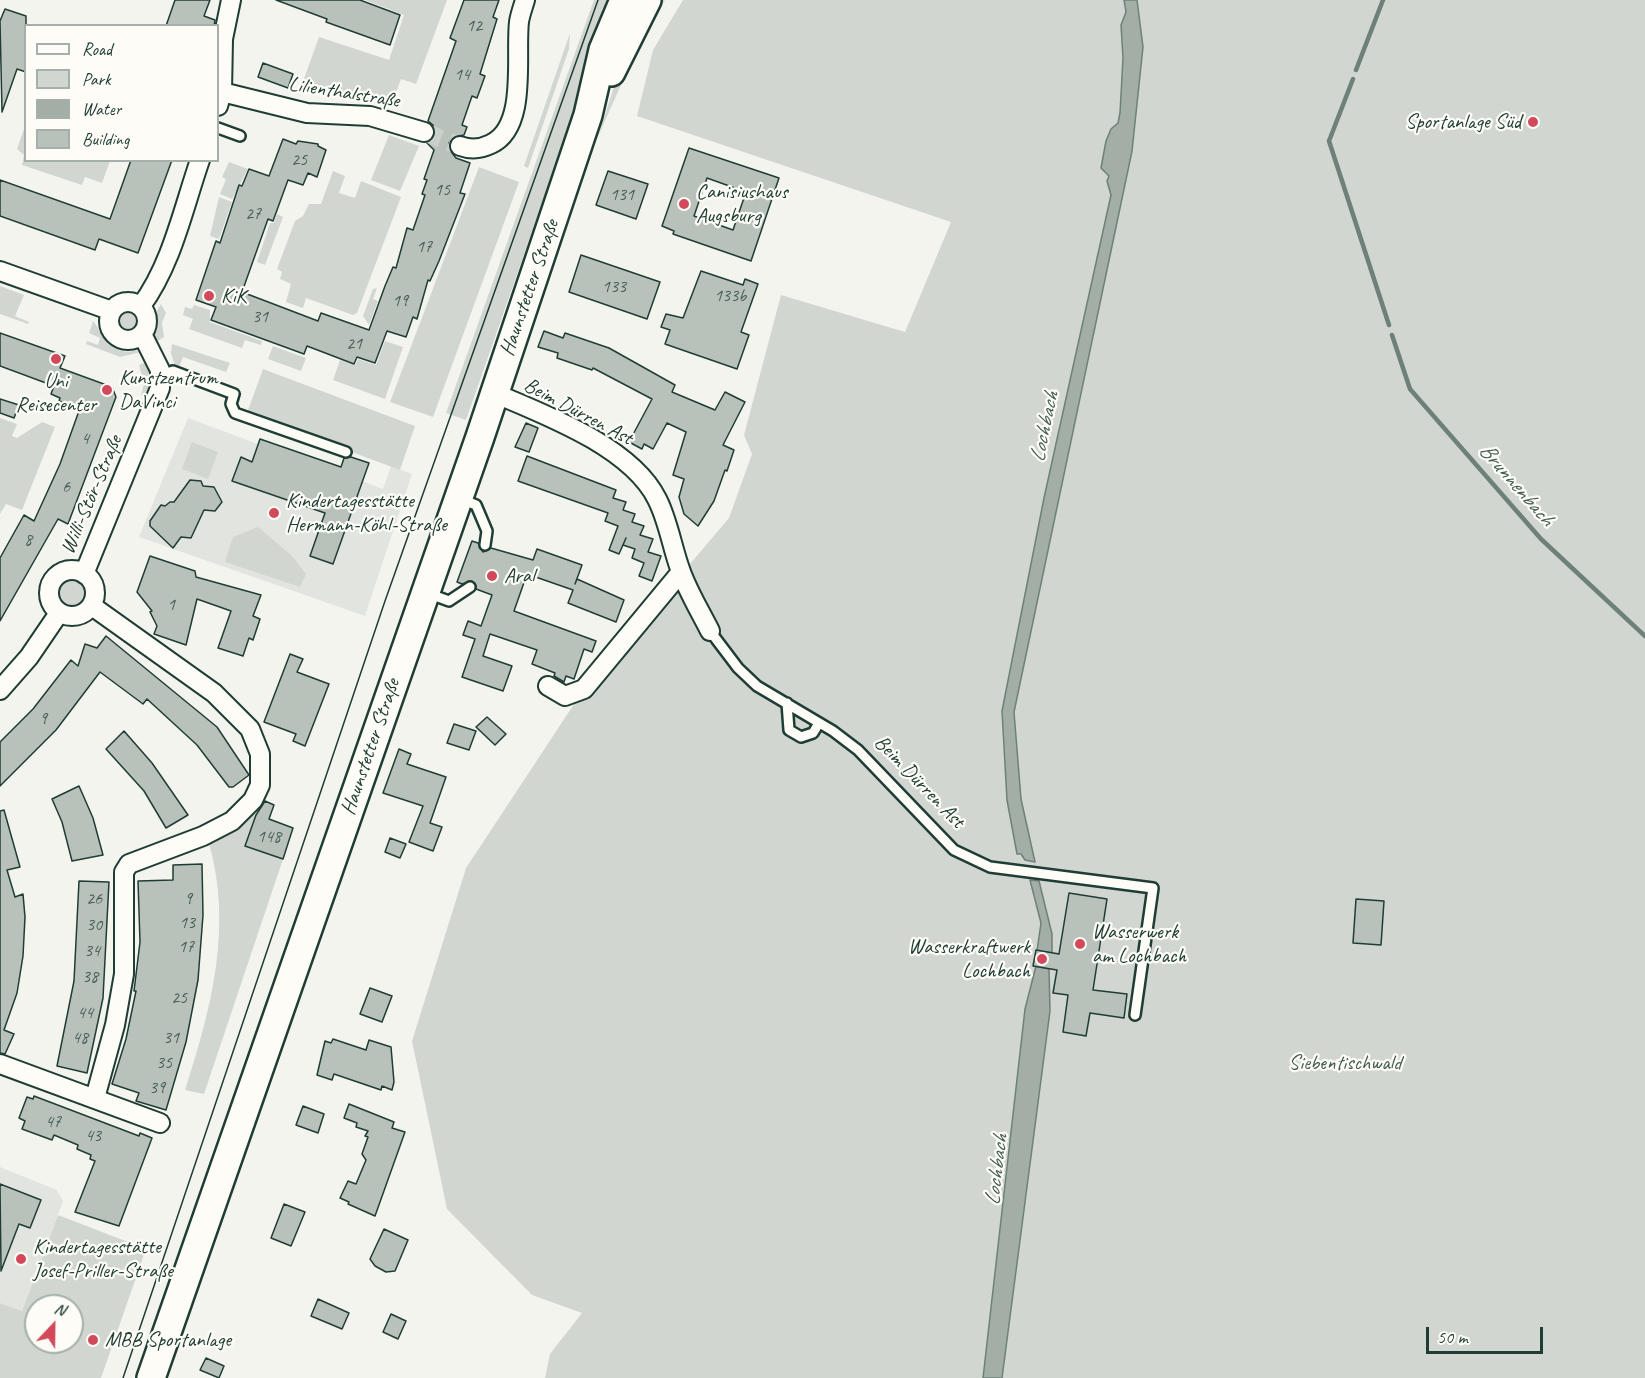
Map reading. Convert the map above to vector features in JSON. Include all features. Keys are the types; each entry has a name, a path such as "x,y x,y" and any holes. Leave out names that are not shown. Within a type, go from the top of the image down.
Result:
{"main road":[{"name":"Haunstetter Straße","path":"151,1378 458,498 588,115 603,50 624,0"},
{"name":"Haunstetter Straße","path":"588,115 647,0"}],"street":[{"path":"220,99 223,39 231,0"},
{"path":"460,146 469,149 484,147 496,142 509,125 516,102 519,22 525,0"},
{"name":"Lilienthalstraße","path":"220,99 307,113 370,116 424,132"},
{"path":"141,306 153,290 167,257 199,162"},
{"path":"0,271 112,311"},
{"path":"126,302 141,306 148,320 142,334 127,340 117,336 110,327 112,311 126,302"},
{"path":"142,334 160,375"},
{"name":"Willi-Stör-Straße","path":"84,574 160,388 160,375"},
{"name":"Beim Dürren Ast","path":"494,393 590,439 631,466 658,500 681,572 710,631"},
{"name":"Willi-Stör-Straße","path":"59,613 50,600 49,592 55,578 68,570 84,574 93,585 95,592 92,606"},
{"path":"548,686 565,696 584,689 681,572"},
{"path":"0,690 29,657 59,613 73,617 87,612 92,606 214,693 250,729 260,754 260,785 253,800 232,821 203,836 129,864 124,872 124,974 115,1025 95,1098"},
{"path":"0,1064 160,1123"}],"lane":[{"path":"219,128 240,136"},
{"path":"160,375 173,372 234,394 231,404 235,413 346,452"},
{"path":"458,498 476,505 487,531 484,545"},
{"path":"425,592 449,601 470,587"},
{"name":"Beim Dürren Ast","path":"710,631 738,668 757,686 819,723 858,750 954,850 990,867 1152,888 1135,1016"},
{"path":"787,704 789,730 801,737 813,734 819,723"}],"shaded area":[{"name":"Kindertagesstätte Hermann-Köhl-Straße","path":"188,418 258,444 260,439 341,467 345,455 369,463 362,481 383,489 391,466 412,474 365,616 139,537"},
{"name":"Kindertagesstätte Josef-Priller-Straße","path":"0,1167 57,1190 63,1201 28,1294 24,1294 22,1311 0,1303"}],"green space":[{"path":"365,0 447,0 416,84 401,79 392,103 362,92 326,93 300,90 319,37 389,60 404,15"},
{"path":"594,0 613,0 466,420 446,413"},
{"path":"657,0 665,0 640,42 597,139 617,78"},
{"name":"Siebentischwald","path":"683,0 1645,0 1645,1378 1002,1378 1050,1011 1049,969 1036,966 1025,1009 983,1378 545,1378 550,1354 582,1313 532,1295 447,1209 412,1041 466,868 584,689 729,518 752,454 744,435 781,295 905,332 951,222 637,116 653,50","holes":["1083,332 1094,335 1014,712 1021,799 1035,861 1017,854 1007,800 1002,711 1044,498","1030,880 1039,882 1052,934 1037,950 1041,923"]},
{"path":"570,33 569,49 528,168 524,166"},
{"path":"24,129 24,155 17,149"},
{"path":"389,135 419,146 400,191 371,180"},
{"path":"24,155 24,162 110,162 102,183 85,177 82,185 22,165"},
{"path":"229,162 248,169 232,199 220,194 226,179 222,177"},
{"path":"479,167 519,182 433,417 390,402"},
{"path":"333,171 345,176 339,193 355,198 361,181 401,197 357,313 353,315 306,298 303,308 286,302 291,284 280,279 282,272 277,269 295,221 303,216 309,204 321,204"},
{"path":"219,197 232,202 219,239 210,236"},
{"path":"277,214 283,217 265,265 257,262 270,223 274,223"},
{"path":"0,286 24,295 15,316 29,322 28,324 0,314"},
{"path":"377,288 373,299 378,301 369,325 363,316 373,289"},
{"path":"161,304 166,313 162,323 164,337 157,341 152,334 157,329 154,316"},
{"path":"194,305 210,310 210,322 262,341 261,345 245,340 242,348 189,329 193,319 183,315 185,307 192,309"},
{"path":"129,311 136,314 139,321 136,328 129,331 122,328 119,321 122,314"},
{"path":"93,321 105,339 116,349 141,352 120,357 86,344 87,341 98,345 100,338 89,333"},
{"path":"385,341 403,347 385,399 333,380 340,360 355,365 358,359 376,365"},
{"path":"172,344 230,363 226,372 183,357 177,373 171,353"},
{"path":"273,346 306,358 301,371 268,359"},
{"path":"149,361 153,385 147,398 141,395 144,384 139,365"},
{"path":"263,369 415,426 400,470 247,413"},
{"path":"0,418 17,424 12,436 17,438 42,422 55,427 22,510 6,504 0,514"},
{"path":"192,442 218,452 208,479 182,469"},
{"path":"258,527 291,555 306,574 300,587 225,562 233,537"},
{"path":"72,577 84,581 88,593 84,605 72,609 60,605 56,593 60,581"},
{"path":"252,812 283,859 204,1094 185,1090 203,1029 216,968 219,906 216,875 209,843"},
{"path":"58,1215 146,1249 101,1378 0,1378 0,1303 22,1311 24,1306 24,1354 84,1354 84,1294 28,1294"}],"water":[{"path":"1124,0 1137,0 1143,47 1132,151 1014,712 1021,799 1035,862 1025,860 1021,854 1017,854 1007,800 1002,711 1044,498 1111,195 1107,181 1109,176 1101,168 1106,141 1111,129 1118,123 1120,113 1123,58 1121,25 1126,12"},
{"path":"1030,880 1039,881 1052,934 1052,953 1037,951 1041,923"},
{"path":"1036,966 1049,969 1050,1011 1002,1378 983,1378 1025,1009"}],"building":[{"path":"175,0 210,0 204,16 215,20 214,24 167,24"},
{"path":"276,0 360,0 400,15 390,45 326,22 327,19"},
{"path":"464,0 499,0 493,17 497,19 480,74 485,76 477,98 472,96 462,125 467,127 464,135 453,137 449,143 449,149 456,158 470,163 460,193 465,194 439,261 430,281 428,280 417,319 413,317 406,337 387,331 375,363 357,357 354,364 307,346 304,354 211,320 216,307 196,300 216,241 220,243 239,185 242,186 249,169 269,176 283,139 296,144 298,141 318,144 326,150 317,177 308,173 303,185 288,180 273,221 268,219 242,292 318,321 321,313 369,330 393,267 396,268 407,228 413,230 425,195 422,194 427,180 424,179 434,150 427,143 435,135 433,125 428,121 456,41 450,38"},
{"path":"5,9 26,16 24,71 17,69 2,112 0,21"},
{"path":"263,63 293,74 288,88 258,77"},
{"name":"Canisiushaus Augsburg","path":"689,148 779,178 751,261 673,234 674,231 662,226","holes":["707,178 746,192 733,230 694,216"]},
{"path":"130,162 171,162 138,253 99,239 95,250 0,216 0,180 110,219"},
{"path":"608,171 648,184 636,219 596,205"},
{"path":"581,255 660,282 647,319 569,292"},
{"path":"701,271 743,285 745,279 758,284 741,332 749,335 737,369 665,344 670,330 661,327 666,314 683,318"},
{"path":"544,331 563,338 565,333 609,348 675,385 672,392 715,410 725,392 745,402 723,445 734,450 727,471 725,470 714,501 698,526 684,514 679,497 684,479 673,475 686,432 667,423 653,449 644,444 642,449 629,442 652,399 593,368 592,370 557,358 558,353 538,347"},
{"path":"0,333 65,356 60,368 112,387 116,397 68,524 58,519 0,621 0,558 24,515 34,521 60,464 80,408 59,401 60,398 51,394 54,386 0,366"},
{"path":"0,399 19,405 14,418 0,413"},
{"path":"526,423 538,428 529,452 515,447"},
{"path":"260,439 341,467 344,458 351,457 369,463 333,564 310,556 325,513 232,481 241,457 252,462"},
{"path":"527,456 616,490 613,498 626,502 623,510 635,514 632,522 644,526 640,535 653,539 648,552 661,556 652,581 639,576 644,563 632,558 635,549 623,545 626,538 619,554 609,550 618,526 605,521 608,513 518,481"},
{"path":"190,480 201,481 203,486 214,487 222,502 215,511 204,510 191,538 181,537 173,548 150,526 150,521 161,505 165,506 174,502"},
{"path":"472,541 478,543 483,552 491,548 533,560 537,549 582,565 575,584 577,579 624,600 616,622 568,603 573,590 527,574 514,611 596,641 592,652 584,649 574,679 566,676 564,682 554,676 555,673 532,664 537,650 490,634 483,656 512,666 503,691 462,677 475,639 463,635 468,621 481,626 492,595 476,589 472,581 462,584 457,582"},
{"path":"150,556 195,571 196,577 261,595 253,616 260,619 253,640 249,638 243,656 218,648 231,611 197,599 186,645 154,634 157,626 150,612 152,611 137,592"},
{"path":"106,636 217,727 249,775 233,787 229,787 197,745 147,699 143,704 100,672 56,730 0,786 0,742 33,709 71,660 78,666 85,644 97,648"},
{"path":"290,654 303,659 297,672 329,684 305,746 293,741 296,734 264,722"},
{"path":"487,717 506,734 495,745 476,727"},
{"path":"454,724 476,731 469,750 447,743"},
{"path":"124,731 152,763 188,815 166,828 144,791 106,749"},
{"path":"399,749 411,754 407,764 446,777 430,823 442,827 433,851 409,842 423,806 383,793"},
{"path":"79,786 93,818 103,855 72,861 62,822 52,799"},
{"path":"265,801 274,805 269,819 293,828 283,859 245,846 256,815"},
{"path":"4,810 20,867 7,870 15,897 23,894 25,917 23,956 17,993 4,1030 14,1034 5,1054 0,1053 0,811"},
{"path":"390,838 406,844 400,858 385,852"},
{"path":"202,864 203,915 198,980 186,1042 166,1110 136,1101 139,1093 112,1084 126,1039 136,991 134,991 140,942 138,881 173,880 173,865"},
{"path":"79,881 109,882 103,998 87,1073 57,1066 74,981"},
{"name":"Wasserwerk am Lochbach","path":"1069,893 1107,899 1093,990 1127,994 1124,1018 1090,1013 1086,1036 1063,1032 1068,995 1053,993 1057,970 1033,966 1036,950 1059,954"},
{"path":"1356,899 1384,901 1381,945 1353,943"},
{"path":"370,988 392,996 382,1022 360,1014"},
{"path":"333,1039 366,1050 369,1040 391,1047 394,1082 392,1090 382,1086 381,1090 334,1074 332,1080 317,1075 325,1041 331,1043"},
{"path":"34,1096 139,1136 140,1133 152,1138 119,1226 75,1212 95,1161 90,1159 91,1155 77,1149 78,1145 54,1135 52,1140 22,1129 25,1121 19,1118 27,1097 33,1099"},
{"path":"349,1104 394,1122 392,1128 405,1132 375,1216 340,1198 348,1181 356,1184 366,1160 362,1154 368,1131 356,1127 357,1123 344,1118"},
{"path":"303,1106 324,1114 318,1133 296,1125"},
{"path":"0,1184 41,1200 30,1228 19,1224 1,1271"},
{"path":"284,1204 305,1212 291,1246 271,1238"},
{"path":"384,1229 408,1240 395,1271 386,1272 375,1266 370,1259"},
{"path":"318,1299 349,1313 342,1329 311,1316"},
{"path":"391,1314 406,1321 398,1339 383,1332"},
{"path":"206,1358 224,1366 219,1378 200,1370"}],"waterway":[{"name":"Brunnenbach","path":"1356,70 1383,0"},
{"name":"Brunnenbach","path":"1353,79 1329,141 1389,325"},
{"name":"Brunnenbach","path":"1392,335 1410,389 1541,539 1645,636"}],"tunnel":[{"path":"424,132 460,146"}],"tram line":[{"path":"123,1378 385,601 598,0"}],"place":[{"name":"Sportanlage Süd","path":"1533,122"},
{"name":"Canisiushaus Augsburg","path":"684,204"},
{"name":"KiK","path":"209,296"},
{"name":"Uni Reisecenter","path":"56,359"},
{"name":"Kunstzentrum DaVinci","path":"107,390"},
{"name":"Kindertagesstätte Hermann-Köhl-Straße","path":"274,513"},
{"name":"Aral","path":"492,576"},
{"name":"Wasserwerk am Lochbach","path":"1080,944"},
{"name":"Wasserkraftwerk Lochbach","path":"1042,959"},
{"name":"Kindertagesstätte Josef-Priller-Straße","path":"21,1259"},
{"name":"MBB Sportanlage","path":"93,1340"}],"water label":[{"name":"Lochbach","path":"1045,427"},
{"name":"Lochbach","path":"997,1170"}]}
